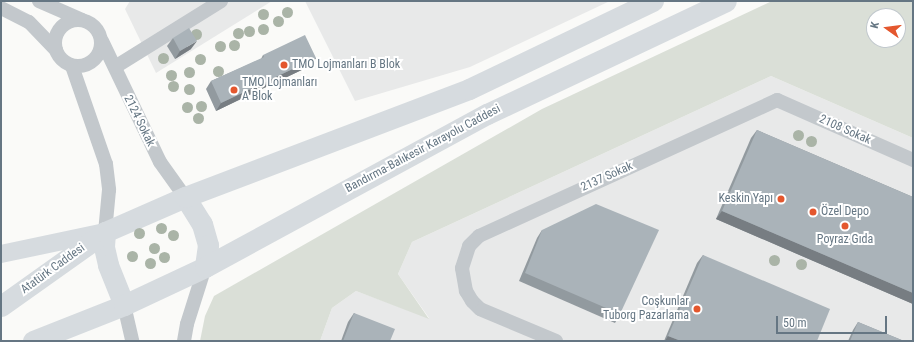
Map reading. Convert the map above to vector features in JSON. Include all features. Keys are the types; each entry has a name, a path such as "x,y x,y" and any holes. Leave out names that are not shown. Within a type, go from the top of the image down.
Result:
{"highway":[{"path":"33,341 124,305 108,265 104,248 105,232 185,197 469,89 653,1"},
{"name":"Bandırma-Balıkesir Karayolu Caddesi","path":"124,305 205,268 487,114 726,1"},
{"path":"185,197 204,231 208,245 205,268"},
{"name":"Atatürk Caddesi","path":"1,306 105,232"}],"main road":[{"name":"Atatürk Caddesi","path":"1,254 47,243 105,232"}],"street":[{"name":"2124 Sokak","path":"39,1 69,7 82,20 96,27 115,67 128,100 160,162 185,197"},
{"path":"115,67 221,1"},
{"path":"1,8 29,22 56,50"},
{"path":"82,20 67,23 61,28 55,42 59,57 72,66 79,67 93,62 101,49 102,41"},
{"path":"72,66 106,164 109,190 105,232"},
{"name":"2108 Sokak","path":"777,100 913,160"},
{"name":"2137 Sokak","path":"556,341 480,309 466,291 462,276 463,260 469,246 480,236 777,100"},
{"path":"184,341 186,324 205,268"},
{"path":"124,305 132,341"}],"shaded area":[{"path":"130,1 272,1 156,73 125,9"},
{"path":"305,1 610,1 470,67 355,101"},
{"path":"772,1 913,1 913,138 771,76 412,242 398,274 429,319 356,291 332,308 320,341 200,341 205,316 214,296 542,109"},
{"path":"771,76 913,138 913,341 320,341 332,308 356,291 429,318 398,274 412,242"}],"building":[{"path":"189,28 197,41 180,51 173,38"},
{"path":"305,35 316,58 221,103 211,81 264,57 263,55"},
{"path":"757,130 913,197 913,293 722,211"},
{"path":"596,204 659,230 620,314 525,273 542,230"},
{"path":"703,255 830,309 817,341 681,341 668,336"},
{"path":"354,313 395,329 390,341 343,341"},
{"path":"858,322 904,341 850,341"}],"place":[{"name":"TMO Lojmanları B Blok","path":"284,65"},
{"name":"TMO Lojmanları A Blok","path":"234,90"},
{"name":"Keskin Yapı","path":"781,199"},
{"name":"Özel Depo","path":"813,212"},
{"name":"Poyraz Gıda","path":"845,226"},
{"name":"Coşkunlar Tuborg Pazarlama","path":"697,309"}]}
